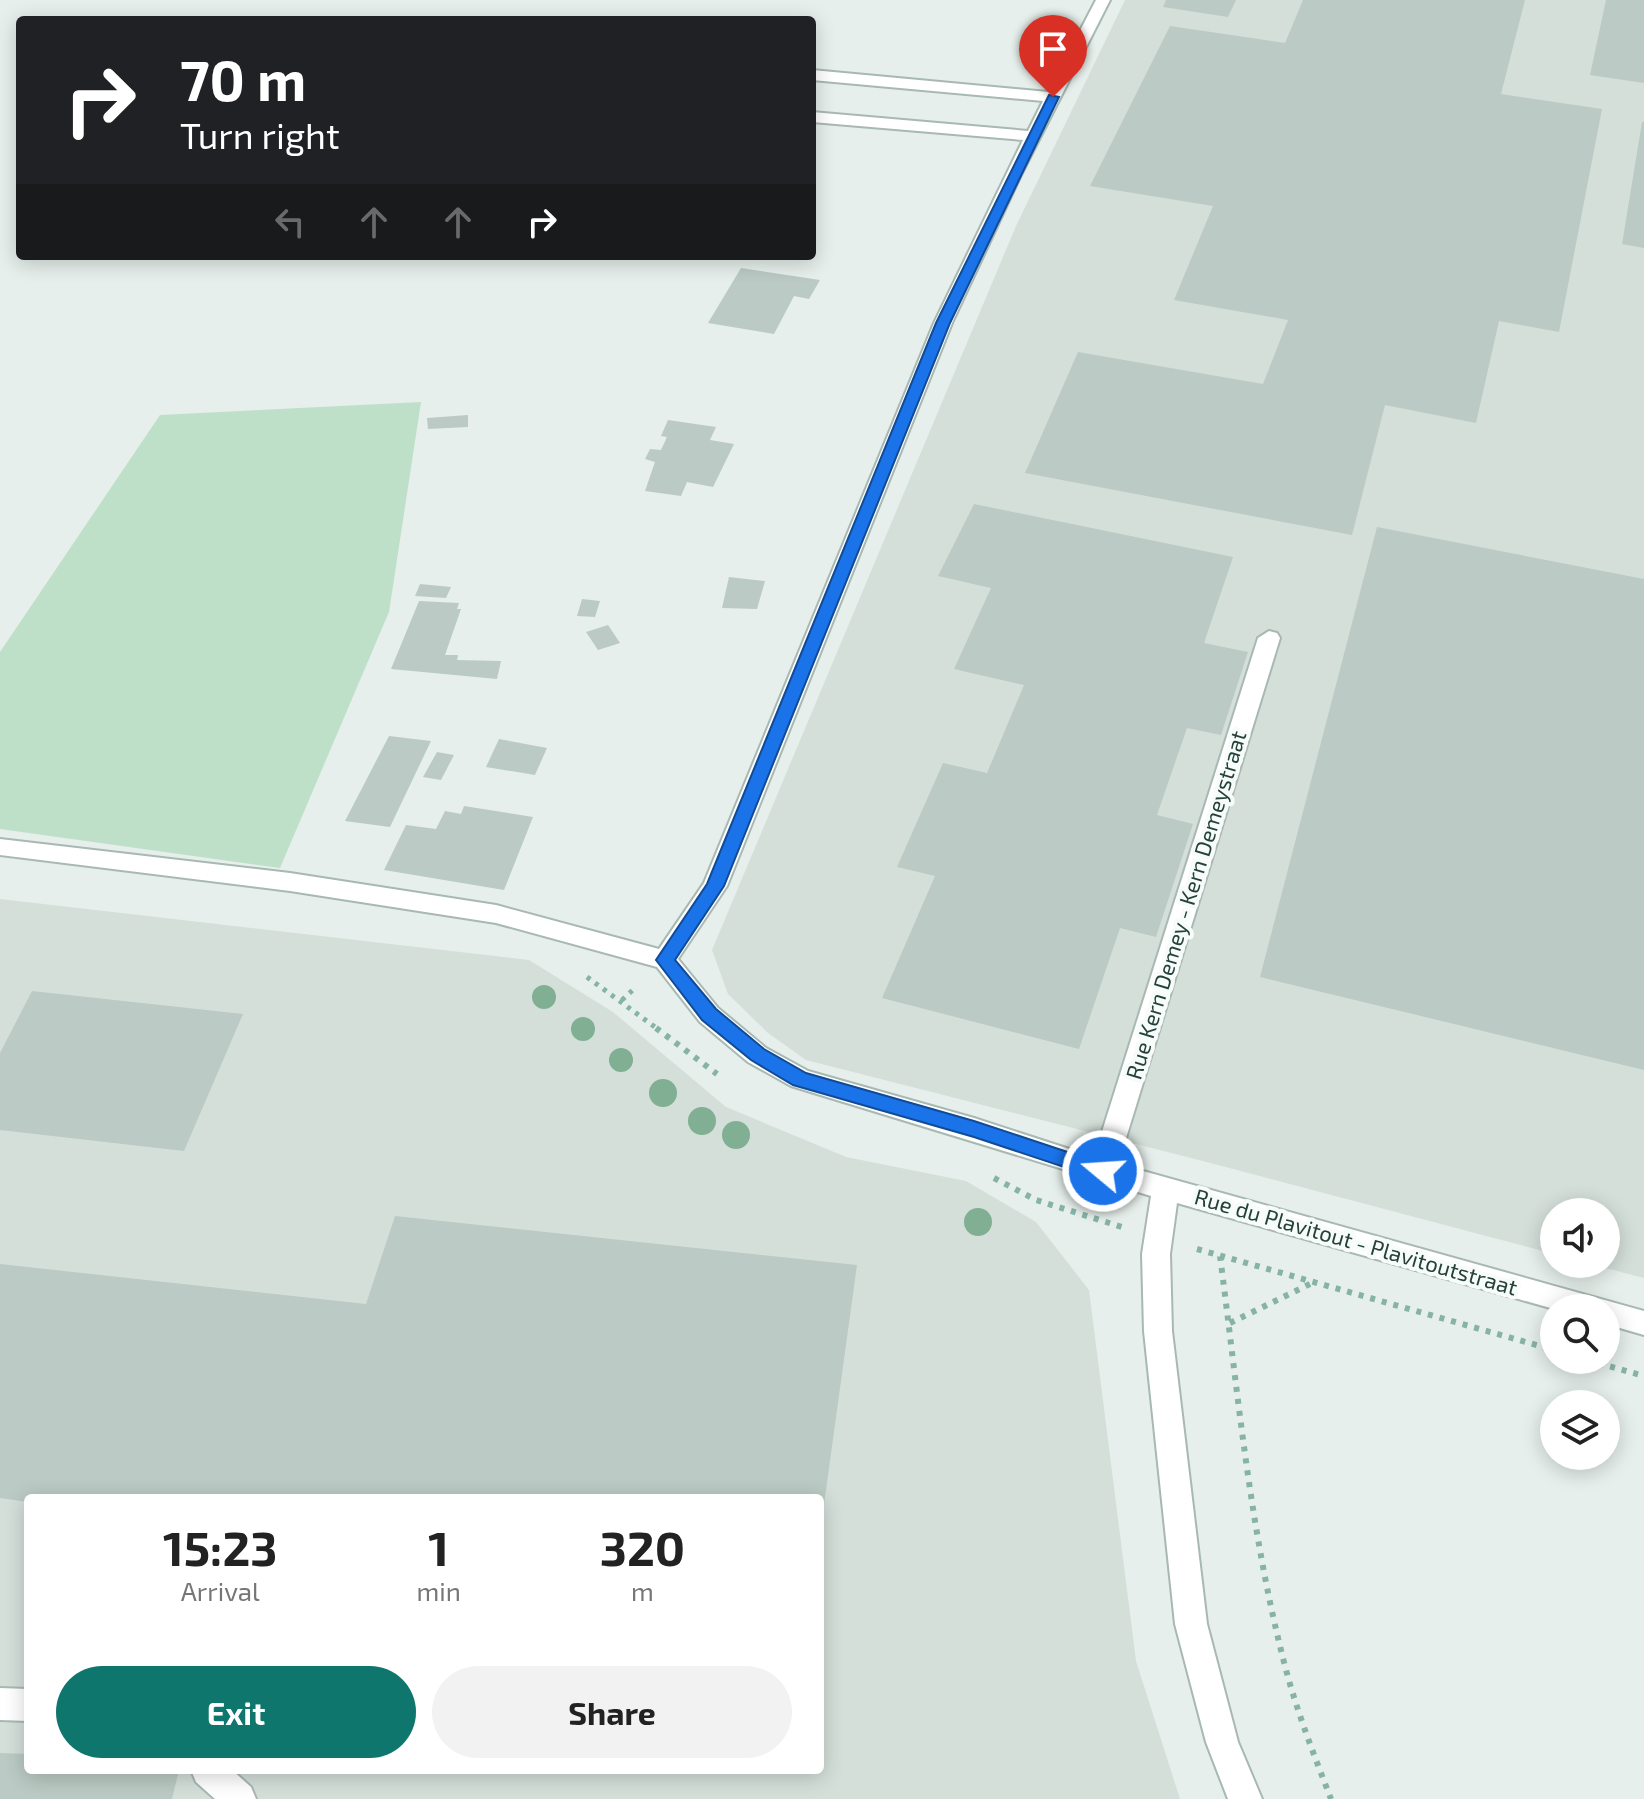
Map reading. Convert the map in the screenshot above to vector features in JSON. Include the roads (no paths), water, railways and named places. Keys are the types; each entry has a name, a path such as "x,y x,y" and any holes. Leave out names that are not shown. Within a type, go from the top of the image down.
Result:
{"street":[{"path":"0,847 290,882 496,914 665,960 715,886 943,323 1103,0"},
{"path":"816,75 1053,97"},
{"path":"816,117 1034,136"},
{"name":"Rue Kern Demey - Kern Demeystraat","path":"1103,1171 1269,638"},
{"name":"Rue du Plavitout - Plavitoutstraat","path":"665,960 709,1015 757,1055 800,1079 974,1129 1103,1171 1542,1294"},
{"path":"1166,1189 1157,1238 1158,1331 1191,1624 1222,1742 1245,1799"},
{"path":"1620,1316 1644,1323"},
{"path":"0,1704 24,1705"},
{"path":"212,1774 239,1799"}]}
